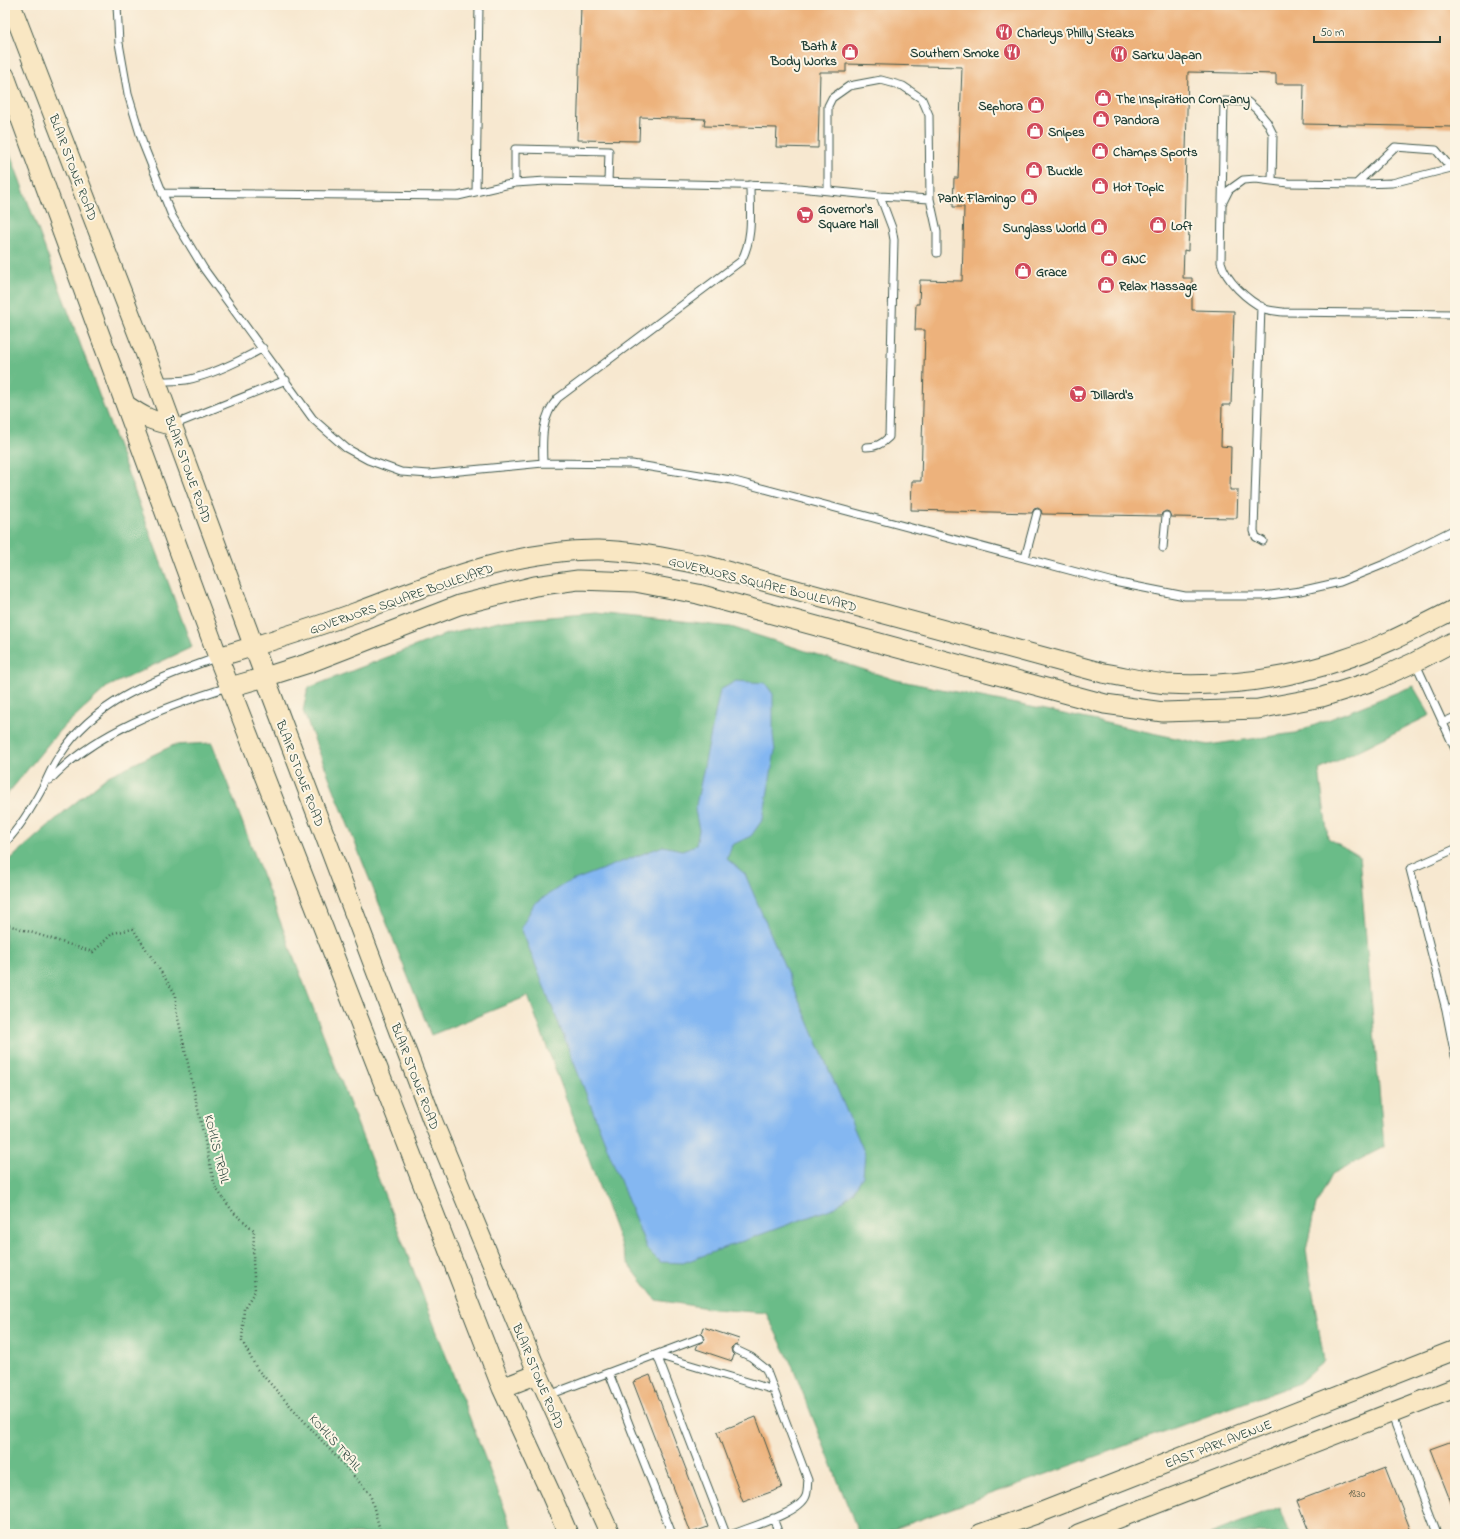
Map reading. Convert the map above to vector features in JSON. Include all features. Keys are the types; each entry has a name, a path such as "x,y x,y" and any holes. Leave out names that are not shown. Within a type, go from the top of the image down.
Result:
{"main road":[{"name":"BLAIR STONE ROAD","path":"11,5 156,381 255,646 265,677 433,1122 547,1396 610,1534"},
{"path":"5,76 218,657 502,1388 568,1534"},
{"path":"126,405 143,417 159,423 172,425"},
{"name":"GOVERNORS SQUARE BOULEVARD","path":"218,657 315,627 432,584 479,569 558,552 599,550 646,554 712,567 1103,673 1165,684 1221,684 1282,677 1342,660 1402,635 1455,609"},
{"path":"671,589 679,560"},
{"name":"GOVERNORS SQUARE BOULEVARD","path":"230,687 309,663 459,605 535,586 578,580 635,582 698,594 1105,704 1163,712 1258,709 1322,697 1372,681 1415,662 1455,641"},
{"path":"1402,635 1415,662"},
{"name":"EAST PARK AVENUE","path":"980,1534 1039,1513 1455,1350"},
{"path":"502,1388 538,1374"},
{"path":"1078,1534 1455,1388"}],"lane":[{"path":"117,5 119,43 128,94 142,144 172,216 204,269 263,348 313,419 346,448 368,460 401,472 429,474 543,463 632,464 732,480 1114,582 1185,596 1263,596 1300,591 1340,582 1387,563 1455,529"},
{"path":"476,192 479,5"},
{"path":"828,191 828,106 832,98 849,86 881,80 903,86 922,99 929,115 930,199 938,231 937,253"},
{"path":"1272,181 1273,134 1267,122 1248,102 1224,101 1221,262 1223,270 1237,287 1252,301 1266,309 1283,312 1455,314"},
{"path":"1222,204 1229,190 1243,180 1256,179 1288,183 1356,184 1392,183 1453,168 1436,150 1395,147 1356,184"},
{"path":"515,183 515,149 609,151 608,182"},
{"path":"162,193 458,196 515,183 546,181 778,186 880,196 930,199"},
{"path":"543,463 542,437 545,421 549,410 558,398 741,261 746,252 749,241 750,185"},
{"path":"866,447 873,447 882,443 889,437 894,240 892,228 880,196"},
{"path":"1261,306 1254,532 1256,537 1263,541"},
{"path":"156,381 186,380 209,373 244,359 263,348"},
{"path":"172,425 286,380"},
{"path":"1025,558 1037,513"},
{"path":"1163,548 1166,516"},
{"name":"GOVERNORS SQUARE BOULEVARD","path":"5,843 18,829 60,755 75,735 96,715 122,697 151,682 218,657"},
{"path":"1415,662 1455,749"},
{"name":"GOVERNORS SQUARE BOULEVARD","path":"42,787 63,765 97,742 163,709 230,687"},
{"path":"1442,723 1455,717"},
{"path":"1455,849 1410,869 1446,1010 1455,1056"},
{"path":"1446,1010 1455,1008"},
{"path":"547,1396 700,1338"},
{"path":"733,1534 789,1512 806,1496 808,1480 766,1369 751,1357 736,1350"},
{"path":"657,1354 774,1390"},
{"path":"657,1354 726,1534"},
{"path":"609,1373 672,1534"},
{"path":"1391,1414 1437,1534"},
{"path":"773,1518 779,1534"}],"path":[{"name":"KOHL'S TRAIL","path":"5,924 93,952 113,933 133,929 176,995 176,1009 215,1187 234,1213 254,1230 253,1262 255,1291 244,1308 242,1341 257,1369 370,1494 381,1534"}],"green space":[{"path":"5,140 192,647 107,687 59,731 5,797"},
{"path":"596,613 731,627 896,680 1208,745 1295,733 1413,686 1430,715 1319,770 1328,838 1359,856 1384,1147 1332,1174 1316,1205 1306,1250 1324,1361 1299,1383 880,1534 859,1534 791,1363 766,1313 714,1309 656,1300 627,1262 528,996 431,1035 303,711 308,688 449,633 503,621"},
{"path":"212,743 514,1534 5,1534 5,864 65,811 108,776 174,745"},
{"path":"1280,1507 1290,1534 1210,1534"}],"water":[{"path":"736,681 765,683 773,694 773,734 775,751 763,819 751,836 732,845 727,859 745,874 865,1154 863,1176 853,1192 836,1207 683,1263 660,1262 647,1249 521,928 534,904 564,884 663,846 682,850 696,845 699,830 695,810 720,690"}],"building":[{"path":"581,5 1455,5 1455,127 1303,124 1304,84 1276,84 1276,74 1188,72 1184,231 1189,231 1188,251 1184,250 1183,278 1192,278 1192,310 1234,311 1231,405 1222,405 1221,446 1231,447 1230,490 1238,490 1237,518 1171,517 1169,512 1166,511 1162,513 1161,516 1042,514 1041,510 1038,508 1034,509 1032,513 911,510 912,481 921,481 925,330 915,330 916,304 919,304 920,280 962,281 964,207 953,207 954,178 958,178 962,67 846,64 846,72 820,72 818,148 776,147 777,128 704,126 705,119 640,117 639,141 577,140"},
{"path":"703,1327 739,1339 737,1345 731,1348 734,1355 732,1361 696,1349 698,1344 705,1339 701,1333"},
{"path":"650,1375 708,1527 691,1533 633,1382"},
{"path":"756,1417 782,1488 743,1502 717,1432"},
{"path":"1455,1440 1455,1510 1454,1510 1430,1449"},
{"path":"1386,1467 1411,1531 1403,1534 1310,1534 1297,1501"}],"place":[{"name":"Charleys Philly Steaks","path":"1004,32"},
{"name":"Bath & Body Works","path":"850,52"},
{"name":"Southern Smoke","path":"1012,52"},
{"name":"Sarku Japan","path":"1119,54"},
{"name":"The Inspiration Company","path":"1103,98"},
{"name":"Sephora","path":"1036,105"},
{"name":"Pandora","path":"1101,119"},
{"name":"Snipes","path":"1035,131"},
{"name":"Champs Sports","path":"1100,151"},
{"name":"Buckle","path":"1034,170"},
{"name":"Hot Topic","path":"1100,186"},
{"name":"Pank Flamingo","path":"1029,197"},
{"name":"Governor's Square Mall","path":"805,215"},
{"name":"Loft","path":"1158,225"},
{"name":"Sunglass World","path":"1099,227"},
{"name":"GNC","path":"1109,258"},
{"name":"Grace","path":"1023,271"},
{"name":"Relax Massage","path":"1106,285"},
{"name":"Dillard's","path":"1078,394"}]}
